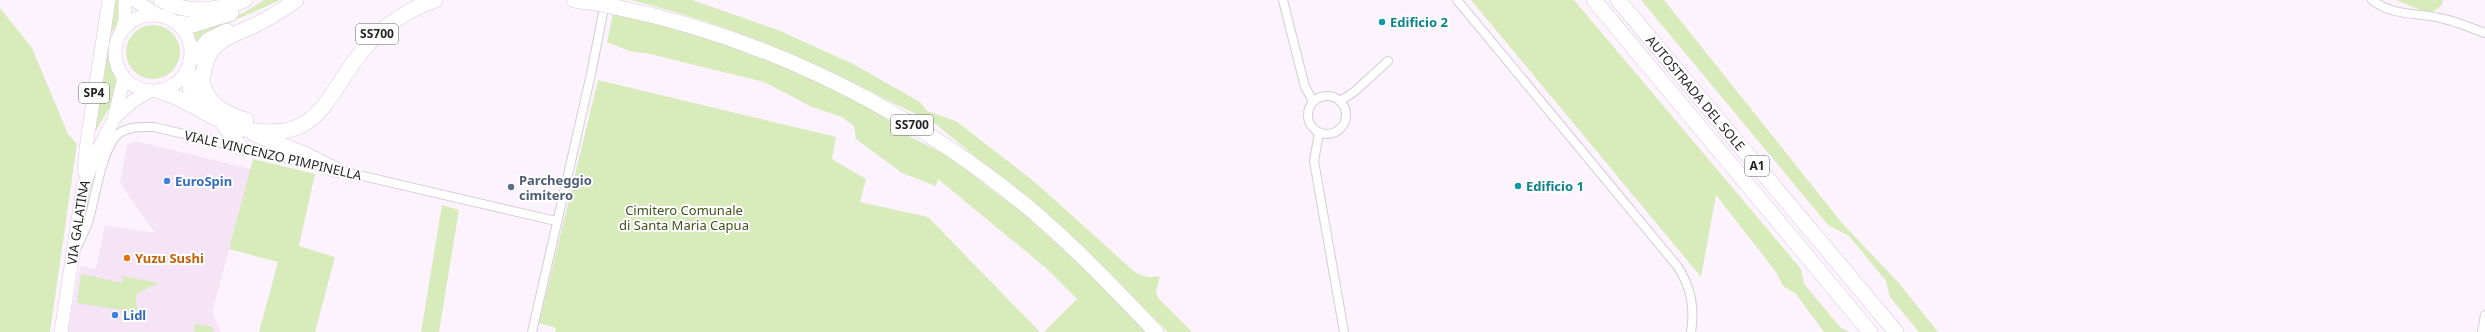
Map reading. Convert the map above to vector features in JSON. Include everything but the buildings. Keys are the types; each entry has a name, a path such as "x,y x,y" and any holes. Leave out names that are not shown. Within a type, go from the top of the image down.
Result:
{"highway":[{"path":"161,0 174,6 197,10 212,10 245,0"},
{"path":"178,23 193,25 217,19 241,9 252,0"},
{"path":"296,0 264,21 224,40 213,49 206,62 203,83 206,95 217,107 233,116 246,120 279,124 294,121 307,114 337,88"},
{"name":"SS700","path":"154,91 174,95 229,125 273,132 303,125 317,115 356,59 378,34 415,7 435,0"},
{"name":"SS700","path":"574,0 605,3 714,33 760,49 825,77 877,103 951,149 1005,189 1064,242 1156,332"},
{"name":"AUTOSTRADA DEL SOLE","path":"1594,0 1870,332"},
{"name":"AUTOSTRADA DEL SOLE","path":"1618,0 1896,332"},
{"path":"199,109 191,94 190,64 208,40 222,33 264,21"},
{"path":"229,125 241,148"},
{"path":"229,125 304,154 336,170"}],"main road":[{"name":"SP4","path":"83,187 87,141 109,0"},
{"path":"125,0 125,19 115,51 116,62 124,77 136,86 154,91 176,83 190,64 190,40 178,23 158,15 134,0"},
{"path":"122,31 138,18 158,15"},
{"name":"SP4","path":"114,119 124,77"},
{"name":"SP4","path":"114,119 133,101 154,91"},
{"name":"VIA GALATINA","path":"61,332 83,187 96,154 114,119"}],"street":[{"path":"1283,0 1305,87 1313,102"},
{"path":"1457,0 1678,267 1686,279 1694,306 1691,332"},
{"path":"2372,0 2379,5 2403,14 2443,18 2485,33"},
{"path":"532,332 556,221 591,74 605,3"},
{"path":"1340,101 1354,92 1388,61"},
{"path":"1323,96 1330,96 1340,101 1346,113 1343,126 1332,134 1319,134 1309,124 1307,119 1307,112 1313,102 1323,96"},
{"name":"VIALE VINCENZO PIMPINELLA","path":"72,256 87,225 98,179 111,144 121,132 137,127 154,127 556,221"},
{"path":"1319,134 1314,161 1344,332"},
{"path":"2482,332 2485,315"}],"shaded area":[{"path":"135,141 251,169 212,312 221,332 68,332 80,266 96,269 105,225 155,233 120,183 127,145"}],"green space":[{"path":"112,0 120,0 119,20 110,35 108,47 117,85 111,105 91,139"},
{"path":"264,0 280,0 216,29 196,42 193,30 243,13"},
{"path":"630,0 692,0 778,30 853,64 920,102 927,111 956,121 1036,183 1136,273 1148,277 1160,276 1156,291 1158,298 1192,332 1168,332 1063,229 937,125 858,85 762,42 697,19"},
{"path":"1471,0 1574,0 1801,269 1804,284 1841,328 1850,332 1824,332 1796,294 1783,286 1776,272 1716,195 1701,277"},
{"path":"1641,0 1664,0 1842,223 1898,282 1938,332 1919,332 1890,297 1886,281 1849,236 1828,225"},
{"path":"2396,0 2443,0 2442,5 2430,14"},
{"path":"0,8 32,48 68,134 77,144 50,332 0,332"},
{"path":"613,14 686,31 754,54 841,92 878,112 909,136 948,156 1023,213 1093,277 1146,332 1044,332 1077,299 1046,268 938,179 936,186 902,173 856,139 854,126 842,117 812,107 764,82 650,54 629,51 607,42"},
{"path":"153,25 163,27 172,33 178,42 180,52 178,62 172,71 163,77 153,79 143,77 134,71 128,62 126,52 128,42 134,33 143,27"},
{"name":"Cimitero Comunale di Santa Maria Capua","path":"598,80 836,137 832,159 866,179 860,202 928,217 1040,332 555,332 556,328 539,323"},
{"path":"253,159 315,174 299,246 335,257 315,332 259,332 278,262 229,249"},
{"path":"442,205 459,210 439,332 421,332"},
{"path":"81,274 122,283 123,276 158,283 136,294 136,304 140,313 77,303"},
{"path":"195,324 213,327 213,332 194,332"}],"place":[{"name":"Edificio 2","path":"1382,22"},
{"name":"EuroSpin","path":"167,181"},
{"name":"Edificio 1","path":"1518,186"},
{"name":"Parcheggio cimitero","path":"511,187"},
{"name":"Yuzu Sushi","path":"127,258"},
{"name":"Lidl","path":"115,315"}]}
